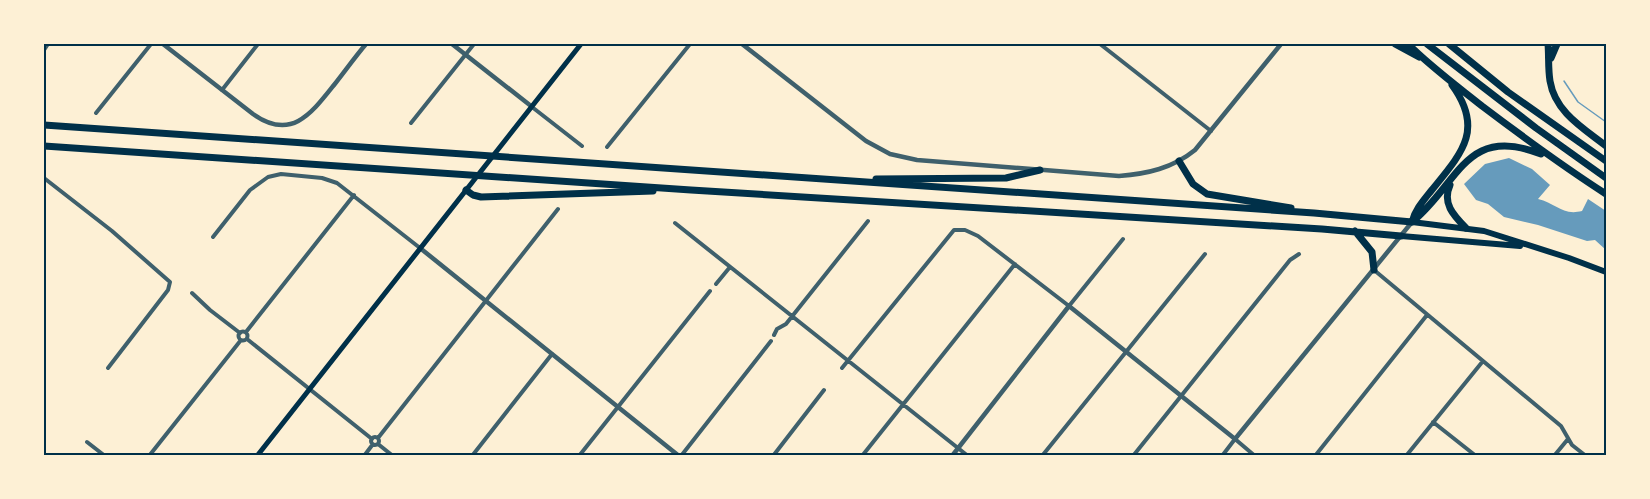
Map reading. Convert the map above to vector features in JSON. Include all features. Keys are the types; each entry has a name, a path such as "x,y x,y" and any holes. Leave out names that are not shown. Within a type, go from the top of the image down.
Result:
{"highway":[{"path":"1395,44 1425,61"},
{"path":"1408,44 1425,61 1551,158 1606,194"},
{"path":"1427,44 1536,128 1606,178"},
{"path":"1449,44 1508,92 1606,161"},
{"path":"1548,44 1550,81 1560,105 1572,119 1606,146"},
{"path":"1550,60 1557,44"},
{"path":"1412,222 1415,212 1462,153 1468,133 1468,116 1465,106 1447,78"},
{"path":"44,125 1314,213 1412,222 1484,231 1606,272"},
{"path":"1412,222 1424,212 1455,174 1475,154 1498,146 1511,145 1551,158"},
{"path":"44,146 691,190 1355,231 1530,247"},
{"path":"1179,160 1193,184 1207,194 1314,213"},
{"path":"810,178 1006,178 1040,170"},
{"path":"1455,174 1448,189 1447,202 1453,214 1466,228"},
{"path":"466,190 481,197 691,190"},
{"path":"1355,231 1370,247 1374,270"}],"main road":[{"path":"257,456 581,44"}],"street":[{"path":"44,50 48,44"},
{"path":"96,113 152,44"},
{"path":"163,44 259,119 272,124 288,124 304,118 314,110 366,44"},
{"path":"222,90 258,44"},
{"path":"452,44 582,146"},
{"path":"411,123 474,44"},
{"path":"607,147 690,44"},
{"path":"742,44 849,129 890,154 917,160 1119,176 1150,172 1179,160 1195,150 1281,44"},
{"path":"1100,44 1212,131"},
{"path":"213,237 250,190 268,177 281,174 322,178 337,183 680,456 771,341"},
{"path":"44,179 112,231 170,282 168,290 108,368"},
{"path":"240,333 246,332 354,195"},
{"path":"364,456 558,209"},
{"path":"774,335 792,316 868,221"},
{"path":"1222,456 1412,222"},
{"path":"675,223 968,456"},
{"path":"842,368 950,233 958,229 965,230 978,236 1069,306 1255,456"},
{"path":"952,456 1123,239"},
{"path":"1042,456 1205,254"},
{"path":"1133,456 1290,260 1299,254"},
{"path":"861,456 1015,264"},
{"path":"717,284 730,267"},
{"path":"1374,270 1564,429 1568,439 1586,456"},
{"path":"579,456 710,291"},
{"path":"192,293 240,333 241,340"},
{"path":"1315,456 1427,315"},
{"path":"246,332 247,339 393,456"},
{"path":"149,456 241,340 247,339"},
{"path":"472,456 553,353"},
{"path":"1406,456 1483,361"},
{"path":"773,456 824,390"},
{"path":"1433,422 1476,456"},
{"path":"1554,456 1568,439"},
{"path":"87,442 105,456"}],"water":[{"path":"1509,158 1532,169 1550,185 1538,199 1569,212 1575,212 1582,211 1588,199 1606,211 1606,250 1595,240 1587,241 1504,217 1488,204 1476,200 1464,184 1485,164"}],"waterway":[{"path":"1564,81 1578,102 1606,122"}]}
